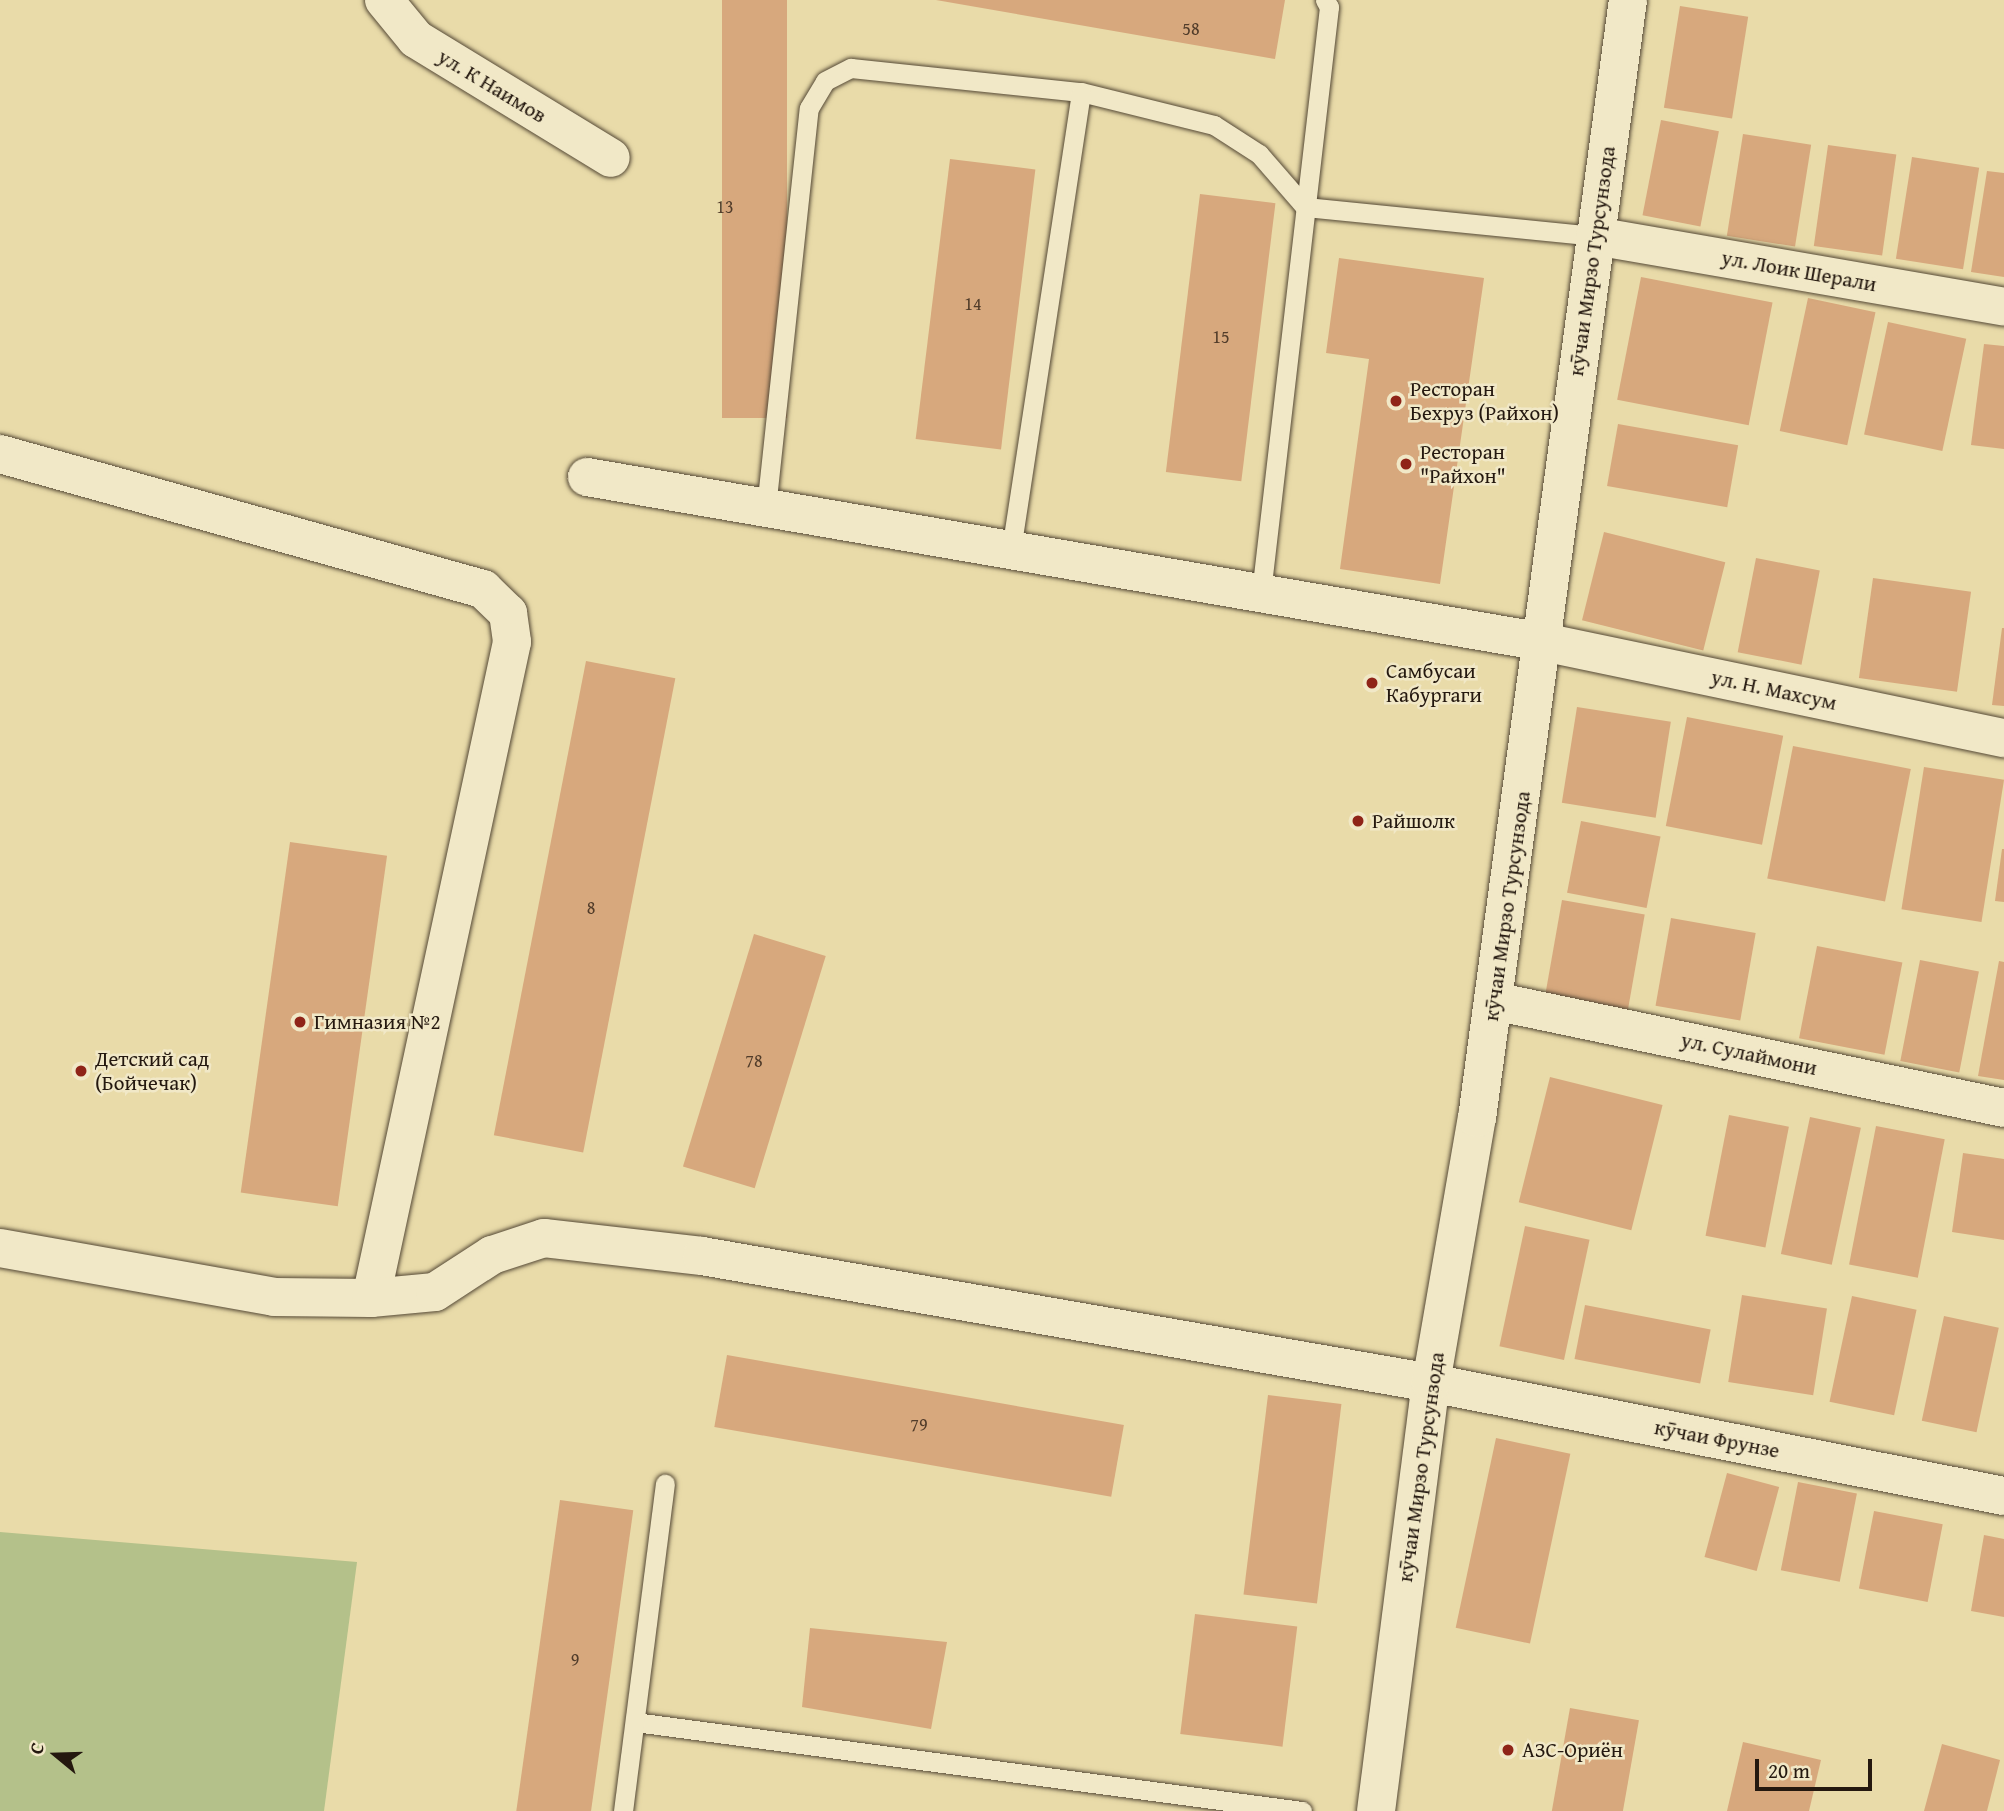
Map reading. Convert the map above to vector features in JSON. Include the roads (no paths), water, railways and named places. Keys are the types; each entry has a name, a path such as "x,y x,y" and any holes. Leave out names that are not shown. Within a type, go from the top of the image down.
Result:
{"street":[{"name":"ул. К Наимов","path":"384,0 416,40 611,158"},
{"name":"кӯчаи Мирзо Турсунзода","path":"1376,1811 1431,1383 1494,1001 1628,0"},
{"name":"ул. Лоик Шерали","path":"1595,236 2004,307"},
{"path":"0,454 483,589 508,613 512,642 371,1298"},
{"name":"ул. Н. Махсум","path":"587,477 1543,642 2004,738"},
{"name":"ул. Сулаймони","path":"1494,1001 2004,1108"},
{"name":"кӯчаи Фрунзе","path":"0,1248 274,1297 371,1298 435,1292 492,1255 544,1238 702,1256 1431,1383 2004,1496"}],"lane":[{"path":"1261,593 1329,7 1325,0"},
{"path":"766,508 809,108 825,80 850,68 1081,92 1214,125 1259,153 1305,206 1595,236"},
{"path":"1011,550 1081,92"},
{"path":"623,1811 665,1484"},
{"path":"635,1721 1301,1811"}],"place":[{"name":"Ресторан Бехруз (Райхон)","path":"1396,401"},
{"name":"Ресторан \"Райхон\"","path":"1406,464"},
{"name":"Самбусаи Кабургаги","path":"1372,683"},
{"name":"Райшолк","path":"1358,821"},
{"name":"Гимназия №2","path":"300,1022"},
{"name":"Детский сад (Бойчечак)","path":"81,1071"},
{"name":"АЗС-Ориён","path":"1508,1750"}]}
